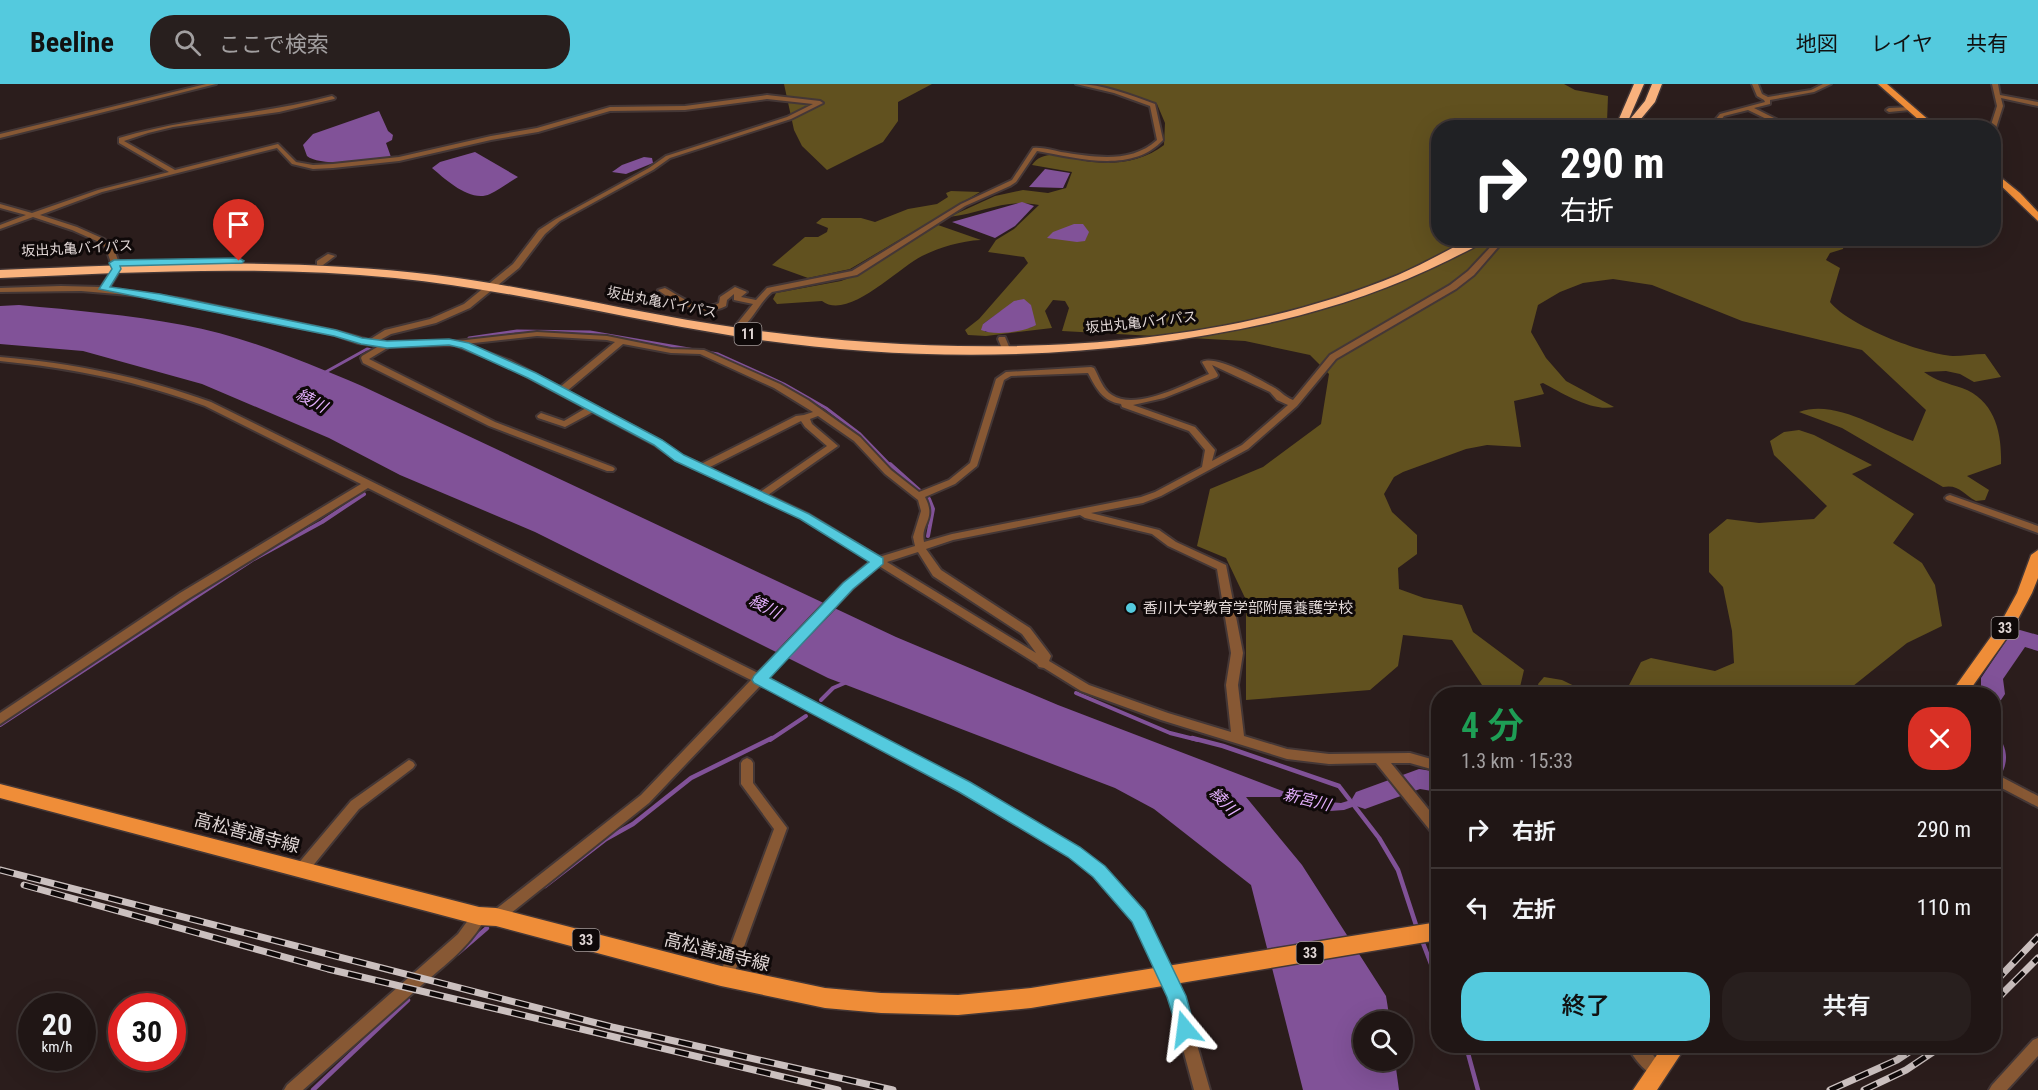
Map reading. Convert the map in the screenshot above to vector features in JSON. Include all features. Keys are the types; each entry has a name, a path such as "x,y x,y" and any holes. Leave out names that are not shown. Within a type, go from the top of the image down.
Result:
{"highway":[{"path":"1631,84 1632,119"},
{"path":"1632,119 1639,84"},
{"path":"1632,119 1650,84"},
{"path":"1632,119 1650,102 1658,84"},
{"name":"坂出丸亀バイパス","path":"0,268 325,260 493,283 740,325 858,340 1004,344 1153,332 1254,315 1318,299 1380,279 1449,246"},
{"name":"坂出丸亀バイパス","path":"0,274 115,266 315,268 393,274 493,283 696,326 798,341 906,349 1158,338 1293,313 1389,284 1440,262 1469,246"}],"main road":[{"path":"1882,84 1924,120"},
{"path":"2001,181 2038,218"},
{"name":"33","path":"1963,687 2020,607 2035,580 2038,555"},
{"name":"高松善通寺線","path":"0,791 726,977 825,998 881,1003 958,1005 1031,998 1431,932"},
{"path":"1644,1090 1670,1053"}],"street":[{"path":"0,136 213,84"},
{"path":"740,325 770,290 841,277 869,265 963,206 1014,181 1035,149 1115,158 1142,154 1160,140 1153,105 1116,92 1079,84"},
{"path":"1755,84 1760,95 1767,99 1812,91 1828,84"},
{"path":"1995,84 2000,106 1996,120"},
{"path":"0,227 100,191 278,146 290,161 301,166 333,166 383,161 538,130 589,114 618,108 686,108 773,96 820,103 789,118 668,157 651,169 558,220 543,232 516,266 467,306 455,313 388,332 371,342"},
{"path":"1998,96 2038,105"},
{"path":"174,172 121,142 121,139 148,132 279,111 332,99"},
{"path":"1720,120 1719,117 1768,104 1767,99"},
{"path":"2000,106 2021,101"},
{"path":"1747,108 1773,120"},
{"path":"1889,110 1910,108"},
{"path":"0,206 98,238 110,248 115,266 104,289"},
{"path":"292,1090 488,916 645,799 848,586 878,561 989,528 1143,500 1245,447 1294,404 1334,357 1453,287 1472,273 1496,246"},
{"path":"0,290 45,287 104,289 160,297 387,345 455,343 537,334 592,336 672,351 701,352 777,386 819,412 857,439 888,472 922,494 926,511 918,537 920,548 938,573 1026,631 1045,656 1043,664"},
{"path":"662,290 708,310 717,309 723,304 723,299 735,289 743,292 737,295 737,298 758,303"},
{"path":"560,392 622,340"},
{"path":"455,343 508,363 591,410 658,443 679,458 805,516 1043,664 1095,692 1287,754 1329,759 1410,758 1431,764"},
{"path":"387,345 365,358 366,361 492,424 610,470"},
{"path":"0,359 104,371 167,388 208,404 759,680 964,787 1074,852 1099,872 1139,916 1174,976 1176,996 1202,1090"},
{"path":"1122,404 1156,397 1214,375 1206,362 1216,363 1273,390 1280,398 1294,404"},
{"path":"922,494 952,482 974,464 1000,379 1009,374 1091,370 1101,390 1108,397 1197,432 1210,450 1206,466"},
{"path":"541,416 565,424 591,410"},
{"path":"701,468 799,418 819,412"},
{"path":"760,496 814,456 833,446 808,425 805,418"},
{"path":"0,719 184,596 369,483"},
{"path":"1950,498 1994,516 2038,530"},
{"path":"1083,511 1085,515 1155,532 1172,544 1222,567 1237,653 1232,686 1238,739"},
{"path":"1380,759 1431,822"},
{"path":"726,977 781,828 747,784 747,763"},
{"path":"302,869 364,792 409,765"},
{"path":"2001,782 2038,802"},
{"path":"1997,1090 2038,1046"},
{"path":"1641,1053 1657,1070"}],"shaded area":[{"path":"784,84 932,84 898,102 898,121 883,142 827,170 802,146 794,130"},
{"path":"1091,84 1564,84 1575,90 1608,96 1607,120 1431,120 1431,246 1844,246 1843,249 1830,253 1826,260 1840,268 1830,302 1839,311 1869,329 1923,350 1953,356 1985,354 2001,377 1974,382 1960,374 1946,371 1924,372 1937,380 1973,393 1989,409 1998,429 2001,464 1967,476 1989,490 1985,500 1976,501 1957,488 1943,487 1842,428 1799,412 1813,409 1842,413 1913,441 1926,410 1862,350 1742,321 1652,285 1613,279 1583,283 1560,292 1538,305 1531,332 1546,358 1566,381 1614,407 1596,407 1543,383 1540,384 1544,394 1514,401 1521,447 1487,445 1466,449 1403,472 1394,477 1384,494 1392,512 1417,535 1417,554 1398,568 1399,589 1424,598 1462,605 1473,632 1524,670 1520,687 1483,687 1452,640 1403,635 1398,666 1370,690 1246,700 1246,600 1226,558 1197,546 1210,489 1263,467 1321,424 1329,374 1310,355 1245,341 1062,331 1069,308 1065,301 1053,300 1045,311 1052,328 986,336 968,335 965,330 979,319 1028,263 1024,257 988,252 996,240 1014,229 1039,205 1015,203 949,217 995,196 1023,190 1048,193 1066,188 1072,172 1032,165 1044,156 1061,156 1102,163 1140,158 1164,145 1165,123 1157,104","holes":["1001,311 1033,327 985,332 983,324"]},
{"path":"951,191 980,192 850,269 808,278 772,265 805,237 818,237 827,232 828,228 816,223 822,218 861,218 875,222 908,209 937,204 948,197 946,193"},
{"path":"938,225 981,240 951,245 922,256 873,291 845,304 833,305 822,301 777,304 773,299 776,293 841,281 862,273"},
{"path":"1799,430 1814,435 1872,465 1852,474 1914,514 1893,543 1922,563 1935,585 1942,626 1907,643 1852,687 1628,687 1641,662 1651,658 1715,671 1734,663 1732,631 1723,587 1709,572 1709,534 1727,519 1759,523 1814,519 1827,506 1774,455 1770,441 1784,432"},
{"path":"1544,677 1562,680 1576,687 1539,687 1538,684"}],"water":[{"path":"379,111 388,131 393,135 392,140 386,143 391,157 360,162 323,162 307,156 303,145 313,134"},
{"path":"475,152 518,177 483,196 459,189 432,168 440,162"},
{"path":"644,157 652,158 653,163 626,174 612,172 622,165"},
{"path":"1045,169 1070,173 1063,188 1029,187"},
{"path":"1022,202 1034,206 1015,226 995,238 952,222"},
{"path":"1074,224 1083,224 1089,232 1085,241 1047,238 1053,232"},
{"path":"1024,299 1031,305 1036,325 1024,330 1009,332 993,333 981,330 983,324 1014,301"},
{"name":"綾川","path":"19,305 81,311 183,325 229,336 274,351 362,386 896,637 1058,705 1306,800 1341,803 1391,788 1394,792 1344,810 1330,811 1304,806 1283,797 1246,797 1302,865 1386,996 1388,1011 1353,1011 1353,1071 1396,1071 1399,1090 1303,1090 1251,885 1154,809 1115,788 828,678 535,532 400,475 329,438 202,384 83,351 0,344 0,306"}],"waterway":[{"path":"469,338 517,331 590,332 718,354 784,384 826,408 860,434 891,466"},
{"path":"322,374 367,349 372,350"},
{"path":"890,464 929,499 933,509 928,536"},
{"path":"0,725 252,560 322,522 364,494"},
{"name":"新宮川","path":"1993,687 1992,678 2020,638 2038,643"},
{"path":"821,700 833,688 847,682"},
{"path":"1076,693 1170,733 1198,740"},
{"path":"770,740 806,716"},
{"path":"545,886 606,839 633,824 691,778 772,738"},
{"path":"1192,738 1223,746 1339,786 1379,838 1398,870 1417,928"},
{"name":"新宮川","path":"1365,799 1419,779 1431,781"},
{"path":"458,953 487,928"},
{"path":"1421,938 1431,964"},
{"path":"313,1090 408,1000"},
{"path":"1468,1053 1478,1090"}],"railway":[{"path":"0,870 612,1027 893,1090"},
{"path":"24,885 328,969 838,1090"},
{"path":"2001,976 2038,937"},
{"path":"2001,995 2038,958"},
{"path":"1830,1090 1908,1053"},
{"path":"1864,1090 1906,1070 1932,1053"}],"place":[{"name":"香川大学教育学部附属養護学校","path":"1131,608"}],"route":[{"path":"239,261 114,263 117,269 104,289 160,297 258,319 336,333 361,341 387,345 449,342 465,345 532,375 591,410 658,443 679,458 805,516 878,561 848,586 759,680 964,787 1074,852 1099,872 1139,916 1176,996 1185,1029"}]}
